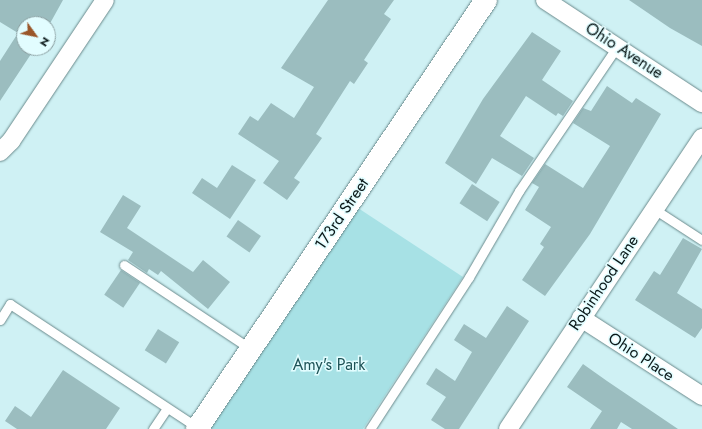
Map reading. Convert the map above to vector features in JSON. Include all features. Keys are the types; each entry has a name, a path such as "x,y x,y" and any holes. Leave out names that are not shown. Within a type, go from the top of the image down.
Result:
{"street":[{"path":"0,152 11,141 105,0"},
{"name":"173rd Street","path":"198,429 486,0"},
{"name":"Ohio Avenue","path":"545,0 702,102"},
{"name":"Robinhood Lane","path":"510,428 581,318 702,138"},
{"name":"Ohio Place","path":"581,318 702,396"}],"lane":[{"path":"370,429 469,276 520,191 617,47"},
{"path":"654,209 702,240"},
{"path":"124,265 251,349"},
{"path":"0,320 10,304 198,429"},
{"path":"153,429 167,408"}],"green space":[{"name":"Amy's Park","path":"358,208 463,277 363,429 210,429"}],"building":[{"path":"0,0 63,0 54,16 16,16 16,32 0,22"},
{"path":"328,0 394,0 384,14 391,19 364,60 368,63 354,84 350,81 316,134 322,138 294,178 300,182 287,200 263,183 279,161 238,134 250,116 258,121 271,103 294,118 314,87 281,68"},
{"path":"629,0 702,0 702,46 670,28"},
{"path":"532,32 561,51 542,80 573,101 563,116 558,113 556,116 526,96 500,136 534,158 522,176 492,158 476,184 445,163 483,99"},
{"path":"16,36 16,56 30,56 0,101 0,61"},
{"path":"607,86 632,103 636,98 661,114 590,234 545,296 522,280 544,247 540,244 551,227 525,210 539,187 532,183 545,164 583,188 610,146 573,123 583,108 591,111"},
{"path":"232,165 256,180 230,219 192,193 202,178 217,188"},
{"path":"472,184 500,202 487,221 459,203"},
{"path":"123,195 141,206 127,228 193,272 203,260 230,282 208,309 161,271 158,275 149,269 147,273 128,260 133,252 100,232"},
{"path":"238,220 261,236 249,252 227,236"},
{"path":"683,238 702,249 677,293 702,309 702,328 695,338 635,300 654,271 660,275"},
{"path":"121,270 140,283 123,308 104,295"},
{"path":"507,306 529,321 459,429 445,429 431,420 446,397 426,384 436,368 455,381 472,352 454,340 464,324 486,338"},
{"path":"158,329 179,342 166,363 145,350"},
{"path":"583,364 678,429 632,429 621,422 617,429 590,429 602,411 567,387"},
{"path":"63,370 120,408 106,429 17,429 5,421 15,406 31,417"}]}
